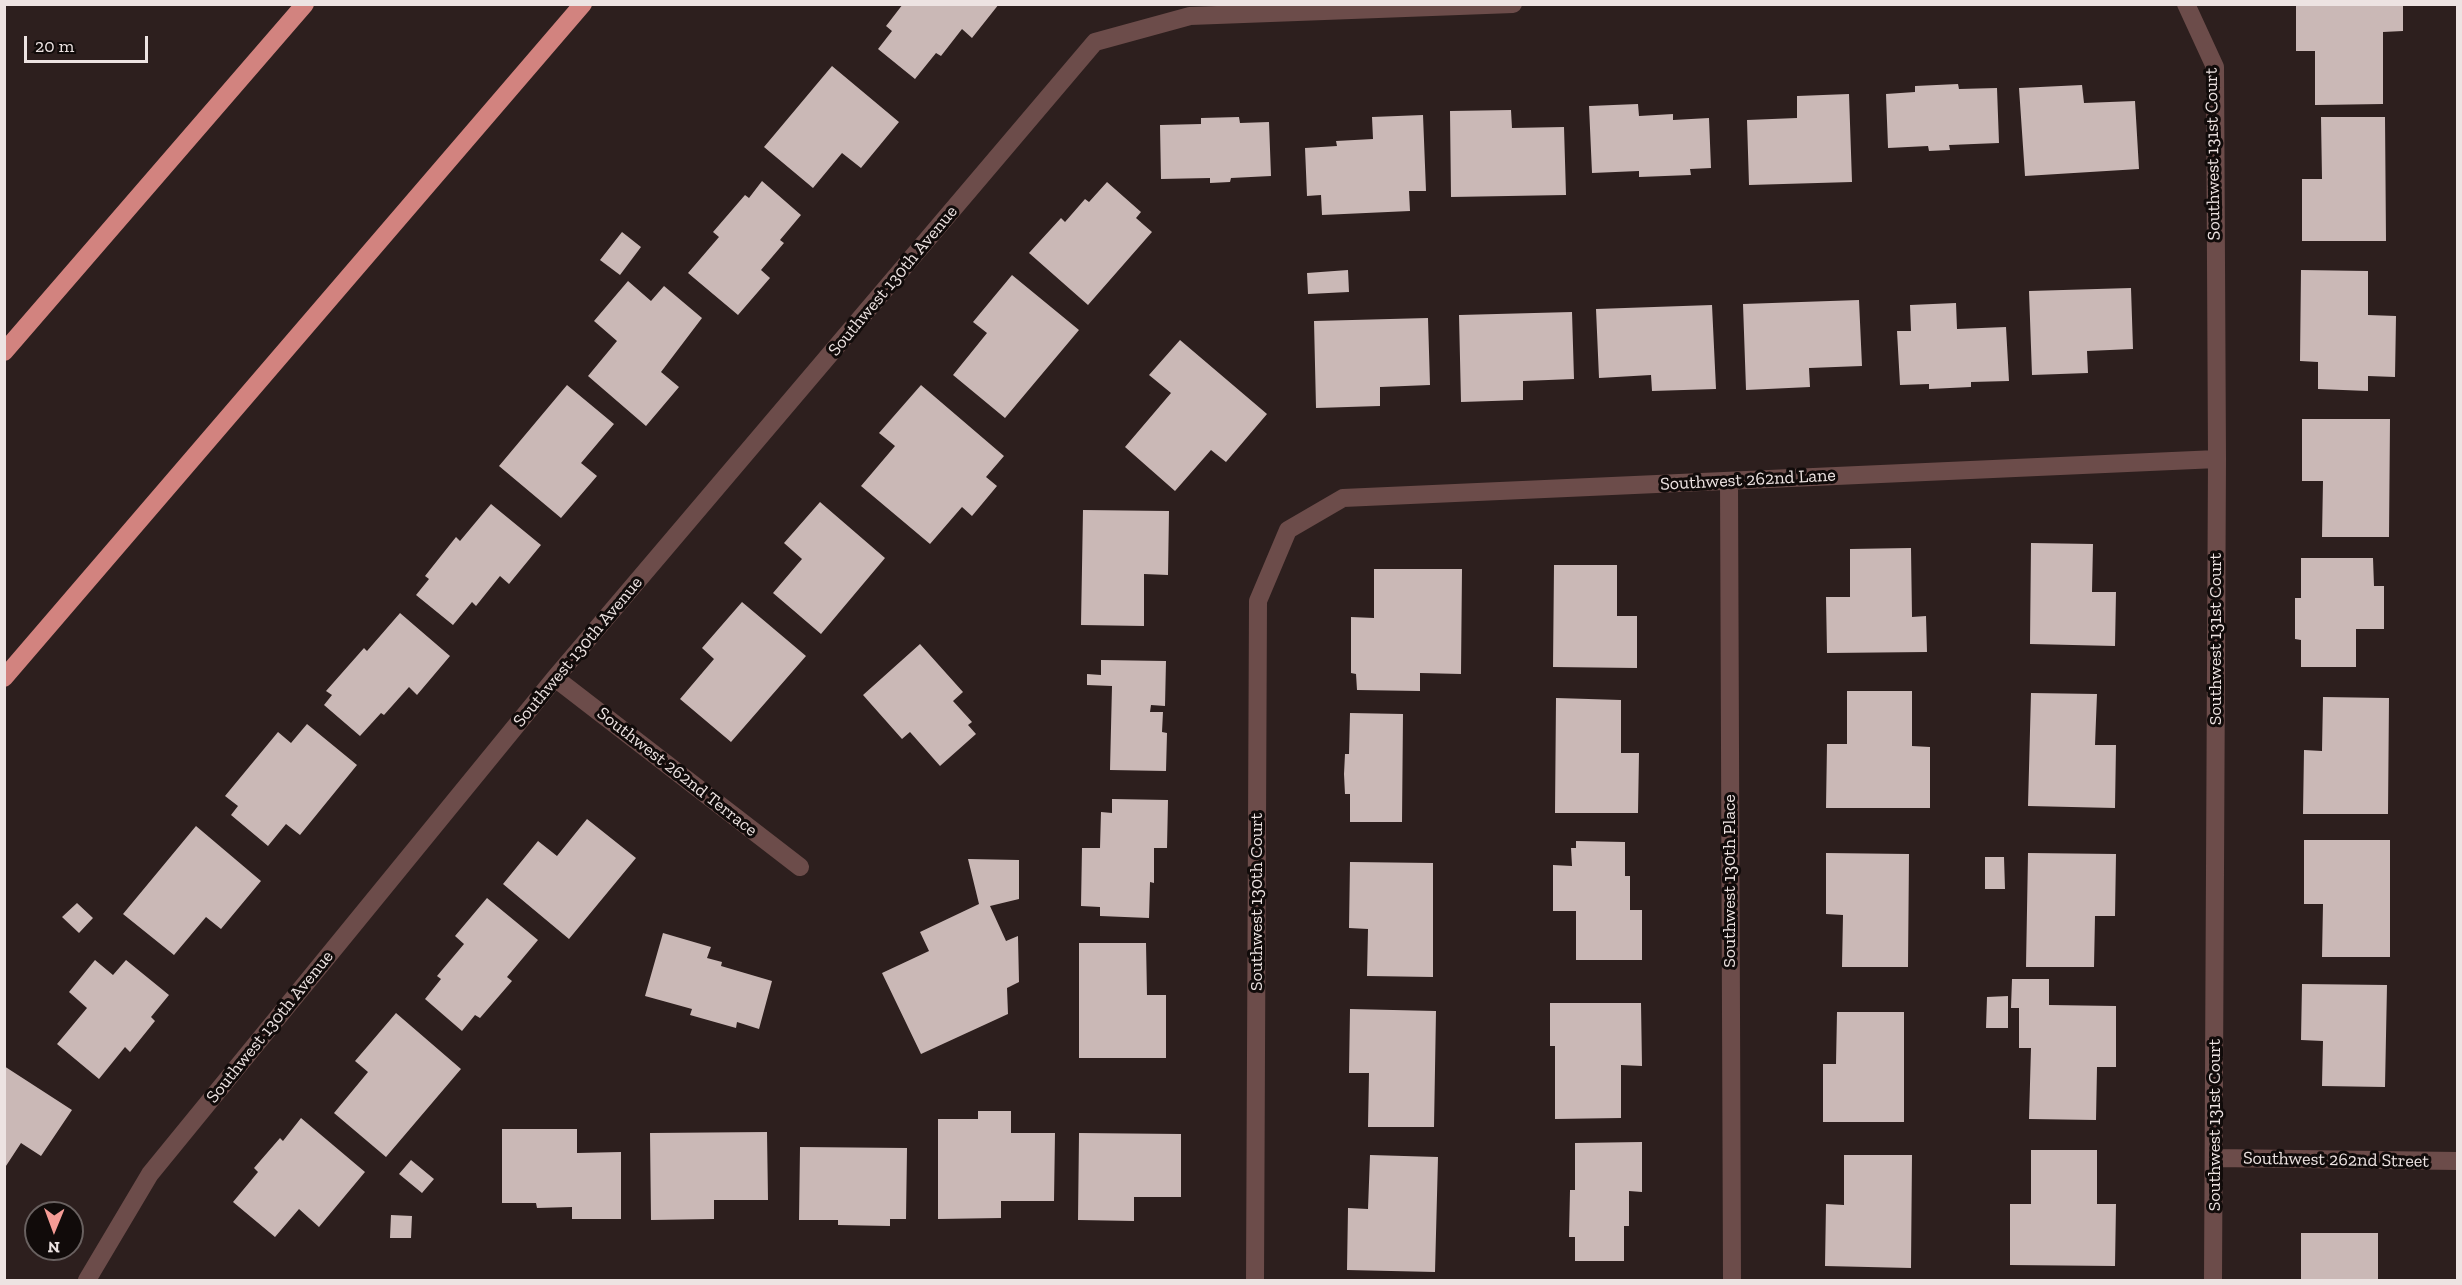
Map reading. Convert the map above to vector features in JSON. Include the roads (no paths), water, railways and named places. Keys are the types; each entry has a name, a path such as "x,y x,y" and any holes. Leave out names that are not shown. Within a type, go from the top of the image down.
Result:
{"highway":[{"path":"4,352 305,4"},
{"path":"4,678 583,4"}],"street":[{"name":"Southwest 130th Avenue","path":"87,1281 150,1174 555,678 1095,42 1190,16 1513,4"},
{"name":"Southwest 131st Court","path":"2186,4 2215,67 2217,459 2213,1281"},
{"name":"Southwest 262nd Lane","path":"1288,530 1343,498 2217,459"},
{"name":"Southwest 130th Place","path":"1729,481 1732,1281"},
{"name":"Southwest 130th Court","path":"1255,1281 1258,601 1288,530"},
{"name":"Southwest 262nd Terrace","path":"555,678 800,867"},
{"name":"Southwest 262nd Street","path":"2215,1158 2457,1161"}]}
